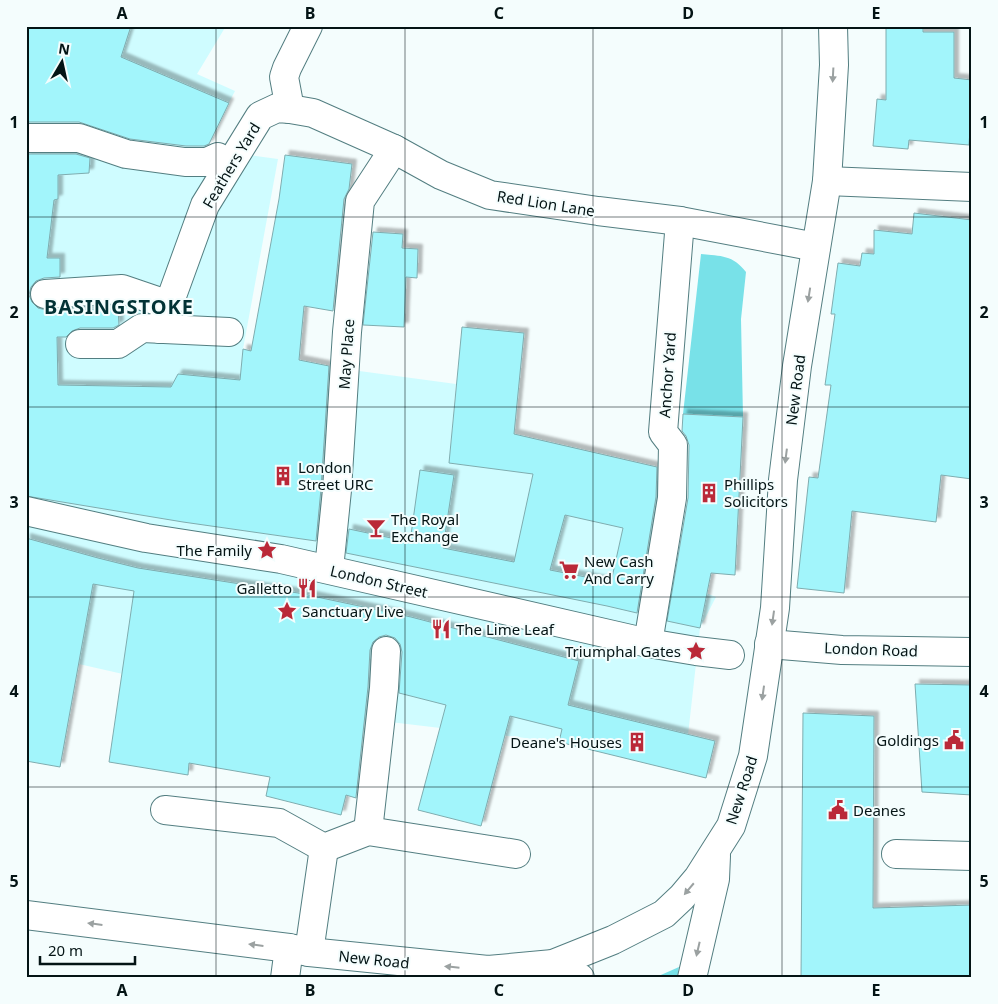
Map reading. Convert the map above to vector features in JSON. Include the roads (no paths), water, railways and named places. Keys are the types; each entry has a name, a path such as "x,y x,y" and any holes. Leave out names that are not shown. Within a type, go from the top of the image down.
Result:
{"street":[{"path":"290,109 284,77 286,68 308,26"},
{"name":"New Road","path":"26,915 299,950 371,968 488,970 553,964 613,940 664,914 682,897 698,878 731,826 753,756 764,692 777,589 783,480 797,366 827,181 834,64 833,26"},
{"name":"Feathers Yard","path":"164,317 220,168 260,116 277,108 290,109"},
{"name":"Red Lion Lane","path":"290,109 314,113 394,149 441,175 490,195 680,221 816,247"},
{"path":"26,138 79,138 126,154 185,162 207,162 220,168"},
{"name":"May Place","path":"329,569 337,490 347,332 360,201 394,149"},
{"path":"108,162 136,168 220,168"},
{"path":"827,181 972,187"},
{"name":"Anchor Yard","path":"648,643 672,498 673,445 663,432 680,221"},
{"path":"45,294 122,289 164,317 229,332"},
{"path":"80,344 118,344 142,328 164,317"},
{"name":"London Street","path":"26,511 146,538 281,559 329,569 648,643 730,655"},
{"name":"London Road","path":"769,644 842,650 972,652"},
{"path":"368,831 384,688 386,651"},
{"path":"165,810 279,823 324,848"},
{"path":"324,848 368,831 516,854"},
{"path":"285,978 299,950 324,848"},
{"path":"692,978 715,879 717,849"},
{"path":"896,854 972,856"},
{"path":"553,964 580,978"}],"place":[{"name":"London Street URC","path":"283,476"},
{"name":"Phillips Solicitors","path":"709,493"},
{"name":"The Royal Exchange","path":"376,528"},
{"name":"The Family","path":"267,550"},
{"name":"New Cash And Carry","path":"569,570"},
{"name":"Galletto","path":"307,588"},
{"name":"Sanctuary Live","path":"287,611"},
{"name":"The Lime Leaf","path":"441,629"},
{"name":"Triumphal Gates","path":"696,651"},
{"name":"Goldings","path":"954,740"},
{"name":"Deane's Houses","path":"637,742"},
{"name":"Deanes","path":"838,810"}],"district":[{"name":"BASINGSTOKE","path":"119,306"}]}
